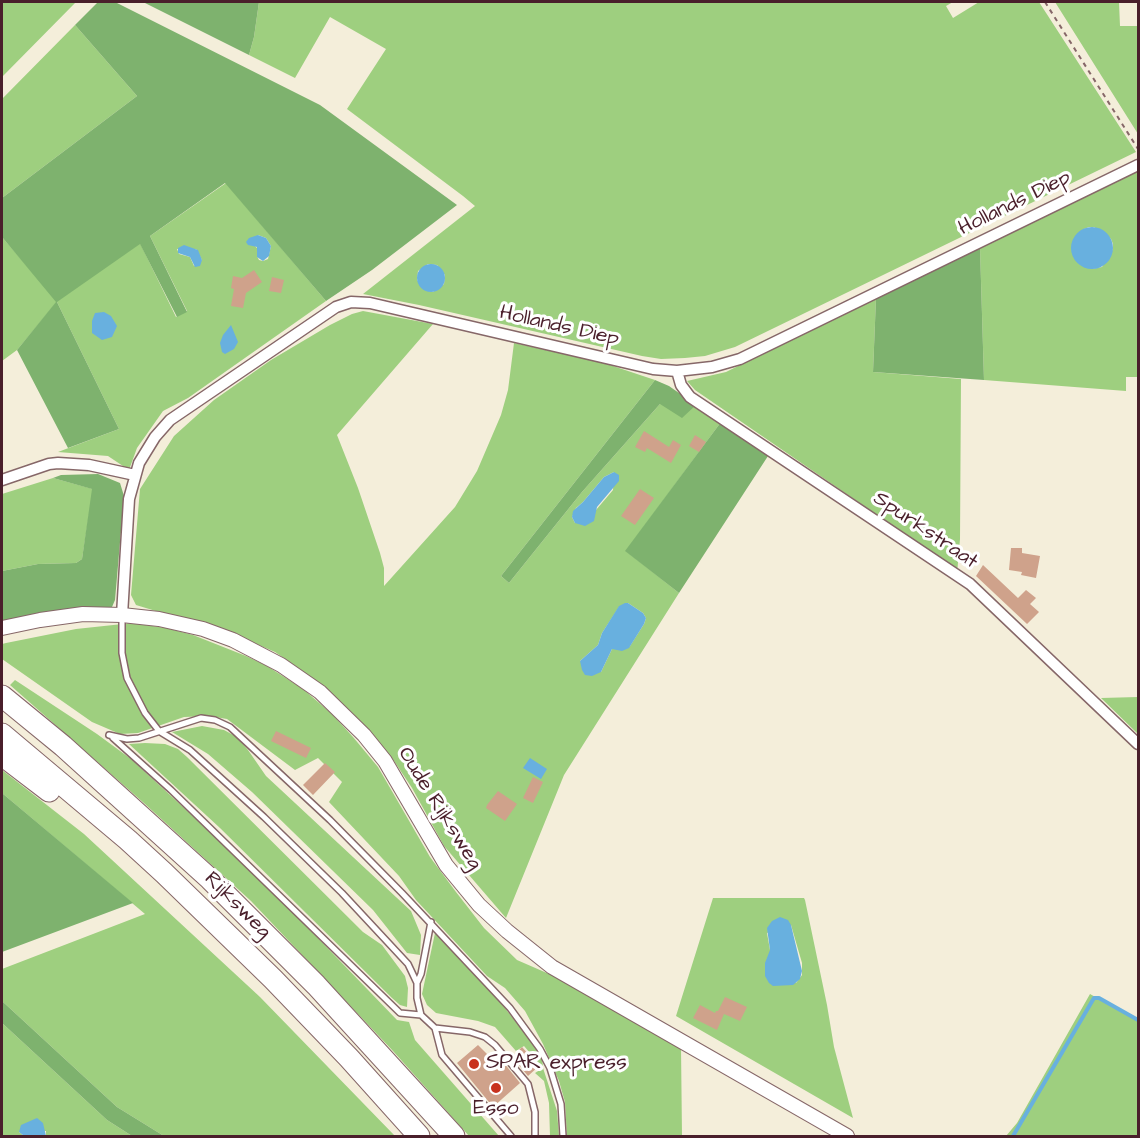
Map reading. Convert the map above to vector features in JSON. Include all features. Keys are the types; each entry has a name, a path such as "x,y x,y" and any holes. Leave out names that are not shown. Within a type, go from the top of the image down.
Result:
{"highway":[{"name":"Rijksweg","path":"2,696 63,746 210,879 316,985 454,1137"},
{"name":"Rijksweg","path":"2,734 128,840 273,980 349,1058 419,1137"},
{"path":"2,755 72,809 128,840"}],"street":[{"name":"Hollands Diep","path":"122,615 129,499 135,475 147,449 170,420 336,307 351,302 370,303 653,369 677,370 712,367 740,358 1138,165"},
{"name":"Spurkstraat","path":"677,370 681,385 690,397 970,584 1138,744"},
{"path":"2,480 58,463 89,465 135,475"},
{"name":"Oude Rijksweg","path":"2,628 60,616 122,615 159,619 202,629 255,650 304,680 343,713 364,735 385,761 446,865 479,905 507,931 552,966 847,1137"}],"lane":[{"path":"122,615 122,653 127,678 145,713 159,731 190,750 264,817 374,927 408,964 417,983"},
{"path":"422,1015 400,1013 171,790 109,735 127,739 139,738 201,718 215,720 230,727 330,820 510,1008 540,1049 550,1068 561,1104 563,1137"},
{"path":"430,922 421,974 417,983 417,998 422,1015 435,1028 442,1055 448,1064 511,1137"},
{"path":"435,1028 470,1032 485,1037 495,1046 528,1083 535,1112 535,1137"}],"path":[{"path":"1045,2 1138,148"}],"green space":[{"path":"2,2 76,2 2,77"},
{"path":"98,2 117,3 320,105 457,205 372,270 326,301 225,183 150,236 187,312 177,317 140,244 57,302 119,429 68,448 17,350 56,302 2,237 2,198 137,96 75,25"},
{"path":"143,2 259,2 249,55"},
{"path":"259,2 953,2 946,6 953,18 979,2 1039,2 1136,152 735,347 705,356 661,359 363,294 475,206 347,109 386,49 330,17 295,78 249,55","holes":["428,264 437,265 445,275 444,284 433,292 425,290 417,280 418,271"]},
{"path":"1055,2 1119,2 1120,26 1138,26 1138,134"},
{"path":"75,25 137,96 2,198 2,99"},
{"path":"1138,169 1138,377 1126,377 1126,391 984,380 980,248","holes":["1094,227 1111,239 1113,249 1102,267 1091,269 1084,229"]},
{"path":"226,183 326,301 188,398 163,411 137,448 129,470 108,456 58,452 119,429 57,302 17,350 2,361 2,237 57,301 140,243 176,317 187,311 150,236","holes":["258,235 266,238 271,246 268,259 263,261 259,260 258,249 255,246","177,249 196,249 202,260 194,266 190,257 179,254"]},
{"path":"980,248 984,380 873,372 876,298"},
{"path":"876,298 873,372 961,379 960,539 957,574 867,508 695,390 687,381 726,372"},
{"path":"363,311 433,324 337,435 380,553 384,568 384,586 455,507 477,471 501,415 508,390 514,343 604,363 655,380 501,576 509,583 582,492 660,404 696,405 721,422 626,551 679,593 564,775 506,918 444,846 412,788 392,758 336,699 304,672 275,652 238,636 136,605 131,595 140,489 174,436 214,400 271,360 352,314","holes":["614,472 613,490 596,510 575,523 572,517 576,508 604,477","628,603 643,613 646,618 630,646 626,649 612,649 601,672 580,661 598,645 602,633 619,607"]},
{"path":"655,380 669,386 696,405 682,418 660,404 582,492 509,583 501,576"},
{"path":"721,422 768,456 679,593 625,551"},
{"path":"98,474 120,483 124,496 115,600 112,607 2,622 2,571 38,564 76,563 82,559 92,489 53,478 61,475"},
{"path":"53,478 93,489 82,559 76,563 38,564 2,571 2,494"},
{"path":"132,623 193,635 246,656 267,666 303,689 332,714 378,767 430,857 456,892 484,928 517,960 556,977 681,1047 682,1136 567,1136 565,1102 559,1081 525,1011 505,988 487,976 416,900 399,876 329,802 342,782 318,758 295,770 227,719 209,716 184,717 138,733 120,734 92,722 2,659 2,644 76,629"},
{"path":"15,680 131,759 259,877 397,1020 409,1022 415,1040 499,1136 469,1136 393,1051 251,901 10,685"},
{"path":"1138,697 1138,734 1101,698"},
{"path":"202,726 224,730 237,737 266,776 411,911 421,935 420,955 407,953 373,910 252,792 208,754 172,732"},
{"path":"129,744 165,744 178,749 363,932 382,945 405,976 408,988 407,1007 400,1005 392,998 220,828"},
{"path":"2,770 84,834 260,997 395,1136 164,1136 117,1107 2,1001 2,969 145,914 2,793"},
{"path":"2,793 133,903 2,952"},
{"path":"713,898 804,898 834,1047 853,1118 676,1016","holes":["791,925 802,963 802,975 796,983 770,950 767,933"]},
{"path":"435,933 497,998 542,1055 543,1068 524,1046 516,1051 495,1027 478,1021 436,1013 427,1005 422,994"},
{"path":"1090,994 1138,1021 1138,1136 1006,1136 1017,1123"},
{"path":"2,1001 117,1107 164,1136 132,1136 107,1120 2,1023"},
{"path":"2,1023 107,1120 132,1136 46,1136 46,1131 19,1132 24,1136 2,1136"},
{"path":"543,1068 557,1111 559,1136 550,1136 549,1103 544,1081 535,1073"}],"water":[{"path":"1092,227 1107,233 1113,248 1107,263 1092,269 1077,263 1071,248 1077,233"},
{"path":"258,235 266,238 271,246 269,256 263,261 257,257 257,247 248,245 246,242 249,238"},
{"path":"184,245 198,250 202,260 200,266 195,267 190,257 178,253 178,248"},
{"path":"431,264 441,268 445,278 441,288 431,292 421,288 417,278 421,268"},
{"path":"104,312 111,316 117,326 112,337 102,340 92,333 92,321 95,313"},
{"path":"231,325 238,342 234,349 225,354 222,352 220,343"},
{"path":"614,472 619,475 619,481 597,507 594,521 585,526 575,523 572,517 573,511 604,477"},
{"path":"625,603 643,613 646,618 644,624 629,648 622,651 612,649 601,672 592,676 585,675 580,661 598,645 602,633 619,606"},
{"path":"530,758 547,769 541,779 523,768"},
{"path":"780,917 788,920 791,925 802,971 800,979 793,985 773,986 765,976 765,963 770,950 767,928 772,921"},
{"path":"37,1118 43,1123 46,1136 24,1136 19,1132 21,1125"}],"building":[{"path":"254,270 262,282 246,293 243,308 231,306 234,289 231,288 233,276 242,278"},
{"path":"272,277 284,280 281,293 269,291"},
{"path":"644,431 669,447 673,440 681,445 671,463 647,448 645,452 635,447"},
{"path":"695,435 706,442 699,452 689,446"},
{"path":"640,489 654,498 635,525 621,516"},
{"path":"1011,548 1022,548 1022,553 1040,556 1036,578 1009,570"},
{"path":"983,565 1018,598 1026,590 1036,598 1030,604 1039,612 1027,624 976,576"},
{"path":"276,731 311,748 306,758 271,741"},
{"path":"325,763 335,772 313,795 303,785"},
{"path":"533,777 543,782 533,803 523,798"},
{"path":"498,791 517,804 505,821 486,808"},
{"path":"725,997 747,1007 740,1021 724,1014 717,1030 693,1018 700,1005 715,1013"},
{"path":"478,1045 500,1067 504,1063 520,1083 493,1107 457,1063"},
{"path":"522,1047 539,1066 528,1076 512,1057"}],"waterway":[{"path":"1013,1136 1094,998 1099,998 1138,1020"}],"place":[{"name":"SPAR express","path":"474,1064"},
{"name":"Esso","path":"496,1088"}]}
